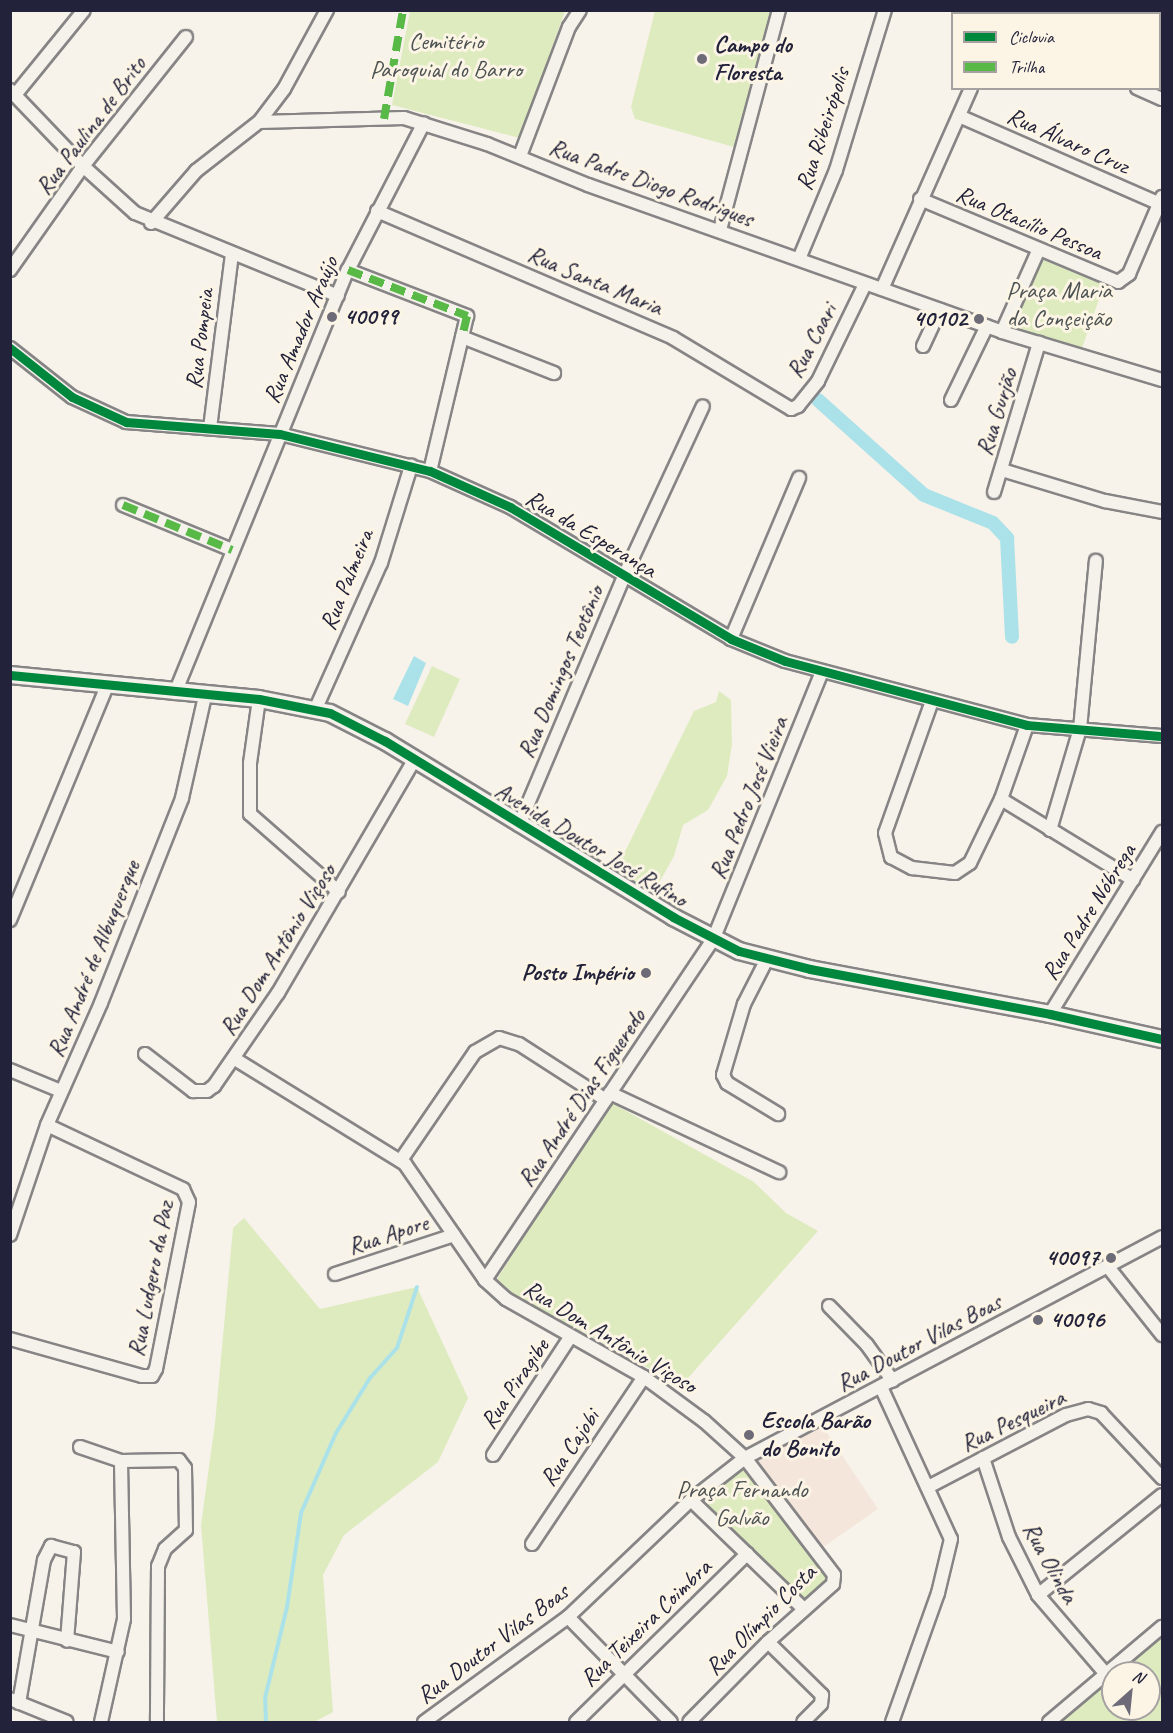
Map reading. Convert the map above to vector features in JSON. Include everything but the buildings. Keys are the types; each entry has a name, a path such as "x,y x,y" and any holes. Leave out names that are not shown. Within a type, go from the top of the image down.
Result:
{"main road":[{"name":"Avenida Doutor José Rufino","path":"10,675 205,696 259,699 316,708 364,729 519,825 713,940 767,958 1050,1014 1162,1039"}],"street":[{"path":"84,10 13,93 82,166 135,213 151,223 338,296"},
{"path":"151,223 196,171 259,122 284,89 327,10"},
{"path":"520,156 570,27 580,10"},
{"path":"720,230 779,10"},
{"name":"Rua Ribeirópolis","path":"799,259 836,170 865,65 885,10"},
{"name":"Rua Paulina de Brito","path":"10,270 82,166 186,37"},
{"path":"882,289 970,90"},
{"name":"Rua Álvaro Cruz","path":"959,116 1161,201"},
{"name":"Rua Padre Diogo Rodrigues","path":"259,122 404,118 424,123 1002,332 1162,380"},
{"name":"Rua Amador Araújo","path":"175,693 348,270 424,123"},
{"name":"Rua Otacílio Pessoa","path":"920,199 1038,251 1116,282 1123,281 1161,201"},
{"name":"Rua Santa Maria","path":"377,210 673,338 787,406"},
{"path":"1002,332 1038,251"},
{"name":"Rua Pompeia","path":"210,428 232,255"},
{"path":"348,270 467,316 430,471"},
{"name":"Rua Coari","path":"787,406 798,406 818,381 865,284"},
{"path":"923,346 940,310"},
{"path":"951,400 987,326"},
{"path":"462,337 554,373"},
{"name":"Rua Gurjão","path":"994,492 1039,343"},
{"name":"Rua da Esperança","path":"10,348 47,379 98,411 145,426 210,428 280,434 430,471 510,507 731,639 822,671 1027,725 1162,736"},
{"name":"Rua Domingos Teotônio","path":"519,825 624,576 703,406"},
{"name":"Rua Palmeira","path":"316,708 381,563 411,466"},
{"path":"1002,470 1105,501 1162,512"},
{"path":"731,639 799,478"},
{"path":"123,505 232,550"},
{"path":"1050,830 1080,729 1096,561"},
{"name":"Rua Pedro José Vieira","path":"713,940 822,671"},
{"path":"10,920 107,686"},
{"name":"Rua André de Albuquerque","path":"10,1235 47,1125 101,1003 182,798 205,696"},
{"path":"259,699 250,763 250,814 339,892"},
{"path":"932,701 885,833 891,857 912,868 960,872 973,858 1001,799 1027,725"},
{"name":"Rua Dom Antônio Viçoso","path":"414,760 339,892 235,1059 401,1160 428,1192 485,1280 527,1313 644,1377 704,1421 745,1458"},
{"path":"1001,799 1133,880"},
{"name":"Rua Padre Nóbrega","path":"1050,1014 1162,832"},
{"name":"Rua André Dias Figueredo","path":"485,1280 713,940"},
{"path":"767,958 744,1004 723,1076 727,1083 778,1114"},
{"path":"401,1160 475,1052 499,1038 519,1044 608,1096 779,1172"},
{"path":"146,1053 184,1086 200,1091 214,1086 235,1059"},
{"path":"10,1070 61,1090"},
{"name":"Rua Ludgero da Paz","path":"10,1339 145,1377 155,1372 188,1193 47,1125"},
{"name":"Rua Apore","path":"335,1274 454,1235"},
{"name":"Rua Doutor Vilas Boas","path":"424,1722 568,1617 691,1500 745,1458 1162,1237"},
{"path":"1108,1267 1162,1335"},
{"path":"829,1306 846,1323 893,1381"},
{"name":"Rua Piragibe","path":"493,1455 572,1336"},
{"name":"Rua Cajobi","path":"532,1544 644,1377"},
{"path":"881,1387 930,1486 950,1533 951,1548 892,1722"},
{"name":"Rua Pesqueira","path":"930,1486 1066,1415 1088,1409 1101,1413 1162,1478"},
{"path":"80,1447 122,1461 176,1460 185,1468 186,1530 159,1558 157,1722"},
{"name":"Rua Olímpio Costa","path":"689,1722 835,1578 745,1458"},
{"name":"Rua Olinda","path":"983,1458 1009,1537 1038,1595 1101,1668"},
{"path":"101,1722 118,1652 126,1584 122,1461"},
{"path":"1038,1595 1162,1495"},
{"path":"691,1500 804,1609"},
{"path":"67,1641 74,1560 70,1548 51,1546 47,1551 32,1632 15,1701 67,1722"},
{"name":"Rua Teixeira Coimbra","path":"576,1722 747,1554"},
{"path":"568,1617 671,1722"},
{"path":"10,1625 118,1652"},
{"path":"1121,1661 1162,1627"},
{"path":"768,1642 822,1695 817,1709 803,1722"},
{"path":"1049,1722 1101,1678"}],"shaded area":[{"path":"821,1424 878,1509 819,1550 755,1461"}],"green space":[{"name":"Cemitério Paroquial do Barro","path":"410,11 565,11 520,138 392,105"},
{"name":"Campo do Floresta","path":"655,11 775,11 734,147 635,119 631,107"},
{"name":"Praça Maria da Conçeição","path":"1041,259 1104,285 1082,348 1017,328 1013,323"},
{"path":"432,666 460,679 434,737 405,724"},
{"path":"719,691 731,700 732,744 727,776 708,810 683,825 674,856 654,892 616,870 694,711 716,702"},
{"path":"610,1102 754,1182 786,1213 818,1231 681,1386 515,1295 497,1279"},
{"path":"244,1218 320,1309 417,1287 468,1398 438,1462 344,1535 323,1575 333,1712 314,1722 217,1722 201,1525 215,1423 233,1228"},
{"name":"Praça Fernando Galvão","path":"742,1466 833,1578 803,1603 707,1503 707,1493"},
{"path":"1162,1623 1162,1722 1043,1722 1101,1674 1101,1721 1161,1721 1161,1661 1116,1661"}],"water":[{"path":"414,656 426,663 408,706 393,699"}],"waterway":[{"path":"818,400 924,495 993,523 1007,538 1012,637"},
{"path":"266,1722 265,1698 287,1607 301,1513 336,1433 370,1378 397,1348 417,1287"}],"marked path":[{"path":"384,119 403,10"},
{"path":"348,270 467,316 462,337"},
{"path":"123,505 232,550"}],"cycle path":[{"path":"10,348 72,397 126,422 280,434 430,471 510,507 731,639 785,661 1027,725 1162,736"},
{"path":"10,675 259,699 330,713 385,741 673,917 739,951 810,969 1050,1014 1162,1039"}],"place":[{"name":"Campo do Floresta","path":"702,59"},
{"name":"40099","path":"332,317"},
{"name":"40102","path":"979,319"},
{"name":"Posto Império","path":"646,973"},
{"name":"40097","path":"1111,1258"},
{"name":"40096","path":"1038,1320"},
{"name":"Escola Barão do Bonito","path":"749,1435"}]}
